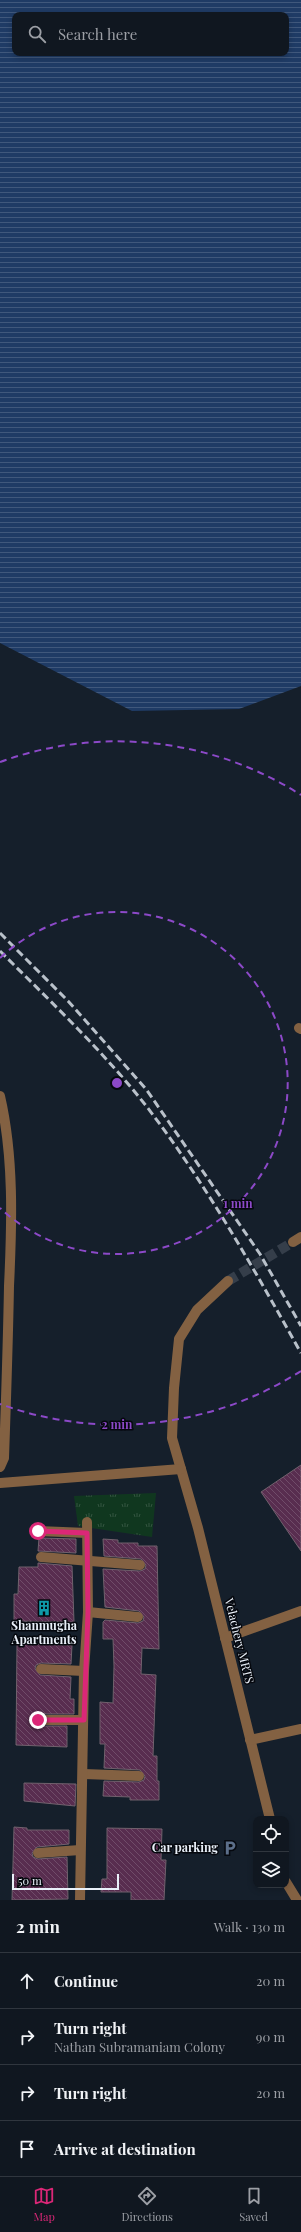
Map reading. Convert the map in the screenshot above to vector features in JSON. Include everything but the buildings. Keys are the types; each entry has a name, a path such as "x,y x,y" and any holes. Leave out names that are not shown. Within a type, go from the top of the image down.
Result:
{"street":[{"path":"0,1096 5,1117 10,1171 11,1240 4,1458 0,1467"},
{"name":"Velachery MRTS","path":"228,1282 197,1310 179,1339 174,1388 172,1438 225,1638 269,1816"},
{"path":"0,1482 181,1469"},
{"path":"80,1900 80,1850 84,1774 84,1671 88,1612 87,1522"},
{"path":"38,1531 87,1533"},
{"path":"41,1557 87,1559 140,1565"},
{"path":"225,1638 301,1611"},
{"path":"88,1612 138,1617"},
{"path":"41,1669 84,1671"},
{"path":"38,1720 84,1720"},
{"path":"250,1740 301,1729"},
{"path":"84,1774 139,1776"},
{"path":"38,1853 80,1850"},
{"path":"289,1887 297,1900"}],"green space":[{"path":"156,1493 152,1537 78,1526 74,1496"}],"water":[{"path":"0,0 301,0 301,686 239,709 132,711 0,643"}],"tunnel":[{"path":"228,1281 293,1242"}],"railway":[{"path":"0,933 68,1001 146,1089 260,1254 301,1326"},
{"path":"0,951 94,1046 130,1086 169,1136 228,1227 301,1353"}],"place":[{"name":"Shanmugha Apartments","path":"44,1608"},
{"name":"Car parking","path":"230,1848"}],"route":[{"path":"38,1531 87,1533 88,1612 84,1671 84,1720 38,1720"}]}
